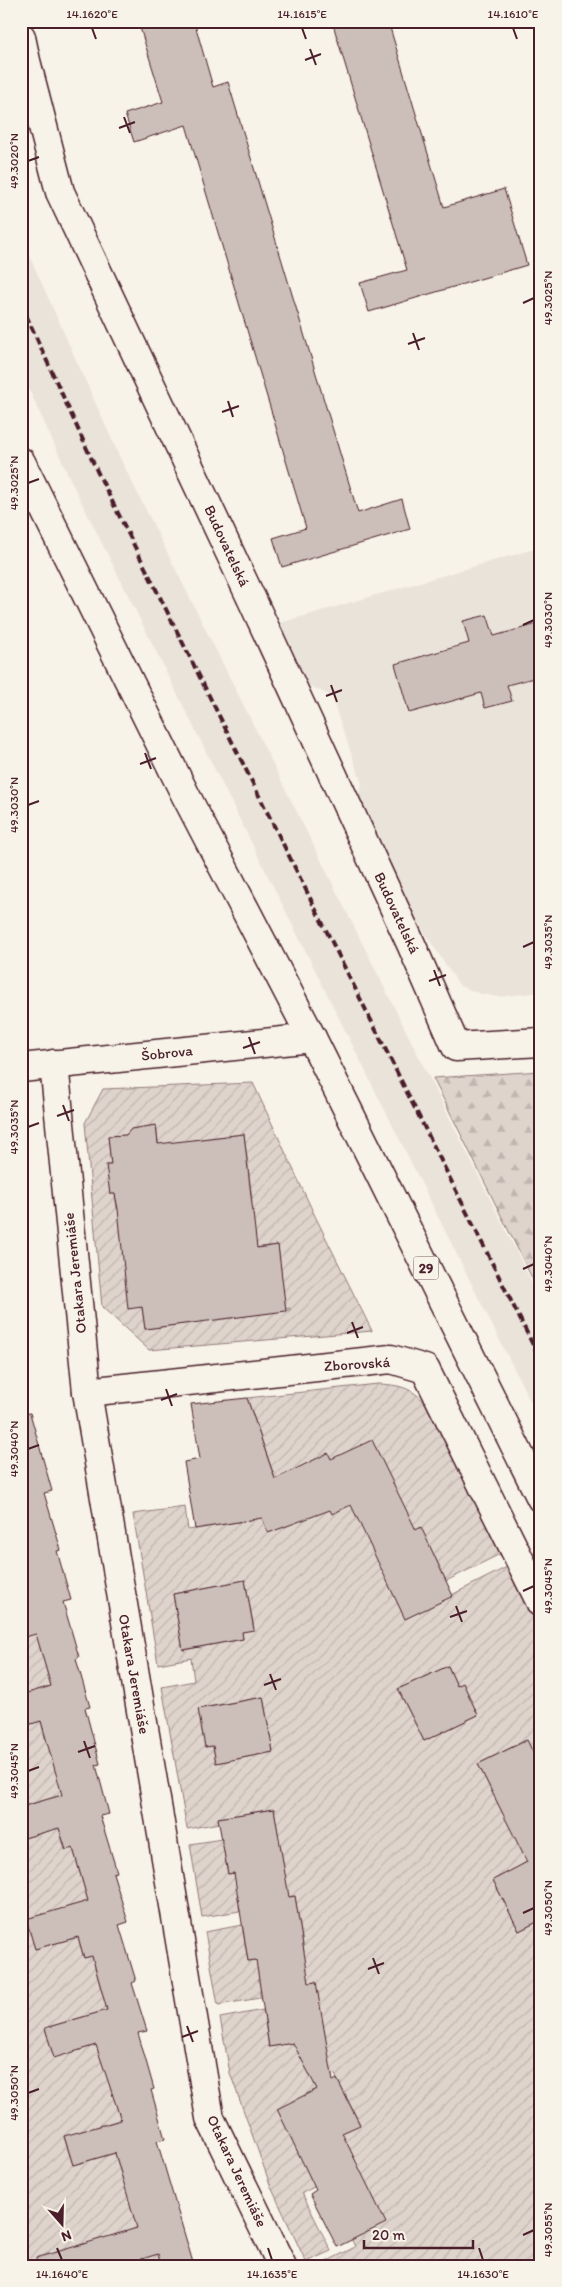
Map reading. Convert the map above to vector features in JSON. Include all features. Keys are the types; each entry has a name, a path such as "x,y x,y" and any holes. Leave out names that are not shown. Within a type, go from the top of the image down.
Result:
{"street":[{"name":"Budovatelská","path":"21,37 60,192 253,602 411,944 456,1047 541,1042"},
{"name":"29","path":"21,462 186,796 312,1038 541,1498"},
{"name":"Šobrova","path":"21,1068 312,1038"},
{"name":"Otakara Jeremiáše","path":"54,1064 87,1392 210,2118 282,2266"},
{"name":"Zborovská","path":"87,1392 391,1359 425,1369 541,1603"}],"shaded area":[{"path":"21,237 121,460 541,1301 541,1423 72,483 21,372"},
{"path":"541,547 541,992 497,997 478,993 460,986 424,932 405,899 358,796 362,784 331,696 306,684 280,623"}],"green space":[{"path":"541,1071 541,1296 433,1078"},
{"path":"253,1083 315,1216 372,1331 149,1350 102,1307 85,1123 103,1089","holes":["156,1125 166,1204 117,1209 115,1194 110,1194 107,1165 111,1165 108,1136 126,1135 131,1129","244,1134 252,1199 200,1205 193,1140","278,1245 285,1309 290,1308 290,1310 236,1317 228,1251","191,1254 198,1322 145,1329 142,1307"]},
{"path":"378,1384 397,1386 417,1395 434,1415 502,1553 446,1581 421,1528 373,1550 406,1618 509,1566 541,1631 541,1764 539,1765 526,1740 478,1764 504,1815 541,1797 541,1855 493,1880 519,1931 541,1920 541,2266 318,2266 355,2247 352,2240 357,2166 302,2193 331,2251 306,2262 271,2187 230,2073 220,2018 263,2010 269,2047 325,2037 315,1982 260,1991 260,1998 218,2005 205,1932 242,1925 248,1961 304,1952 295,1896 239,1905 240,1911 202,1917 190,1844 222,1839 228,1874 283,1865 274,1809 219,1818 219,1823 187,1829 162,1687 194,1681 191,1658 158,1664 133,1514 185,1507 188,1530 244,1521 255,1496 268,1533 291,1524 247,1398","holes":["245,1580 254,1629 242,1632 243,1639 183,1650 173,1594","448,1666 457,1686 463,1684 478,1715 424,1741 398,1689","263,1697 273,1752 216,1763 213,1746 205,1747 201,1725 207,1707","334,2073 360,2124 341,2133 314,2083"]},
{"path":"36,1633 51,1686 21,1695 21,1637"},
{"path":"41,1721 46,1742 54,1739 69,1793 21,1807 21,1727"},
{"path":"59,1828 65,1850 73,1848 88,1901 27,1920 35,1949 78,1937 84,1958 92,1956 107,2010 45,2028 54,2057 96,2045 126,2118 64,2137 73,2165 115,2153 122,2177 130,2176 145,2226 89,2266 21,2266 21,1839"},
{"path":"158,2254 161,2266 119,2266"}],"building":[{"path":"138,21 194,21 213,87 228,82 358,513 402,499 410,529 282,567 273,538 306,528 186,125 134,142 125,114 163,102"},
{"path":"332,21 388,21 444,207 504,189 527,265 369,312 360,283 407,270"},
{"path":"487,615 494,636 541,623 541,676 507,685 512,701 485,708 481,693 409,713 395,664 469,643 463,621"},
{"path":"156,1125 158,1144 244,1134 257,1248 278,1245 286,1311 145,1329 142,1307 128,1309 118,1209 115,1194 110,1194 106,1165 111,1165 108,1136 126,1135 131,1129"},
{"path":"247,1398 275,1479 328,1453 331,1459 372,1440 416,1530 421,1527 453,1596 405,1619 351,1505 332,1514 330,1510 268,1533 262,1518 195,1529 184,1462 200,1459 191,1404"},
{"path":"30,1413 52,1491 44,1493 61,1550 57,1551 71,1600 63,1602 79,1657 76,1659 90,1707 85,1708 100,1764 96,1765 109,1814 100,1816 117,1872 113,1873 128,1922 119,1925 136,1981 132,1983 147,2031 138,2033 154,2089 151,2090 165,2139 157,2141 194,2266 161,2266 158,2254 119,2266 37,2266 36,2258 137,2228 115,2153 73,2165 64,2136 121,2120 96,2045 54,2058 45,2028 107,2010 92,1956 84,1958 78,1937 35,1949 26,1919 88,1901 73,1848 66,1850 59,1828 21,1839 21,1807 62,1795 41,1721 21,1727 21,1695 51,1686 36,1634 21,1638 21,1414"},
{"path":"245,1580 254,1630 242,1632 243,1639 183,1650 173,1594"},
{"path":"448,1666 457,1686 463,1683 478,1715 424,1741 398,1689"},
{"path":"263,1697 273,1752 216,1763 213,1746 205,1747 198,1709"},
{"path":"527,1740 541,1769 541,1920 519,1931 493,1880 527,1862 478,1764"},
{"path":"274,1809 289,1897 295,1896 309,1983 316,1982 333,2081 337,2079 360,2125 342,2133 386,2223 337,2247 310,2194 316,2190 277,2109 317,2089 293,2043 269,2047 256,1960 248,1961 234,1873 228,1874 218,1818"}],"railway":[{"path":"21,304 97,471 541,1361"}]}
